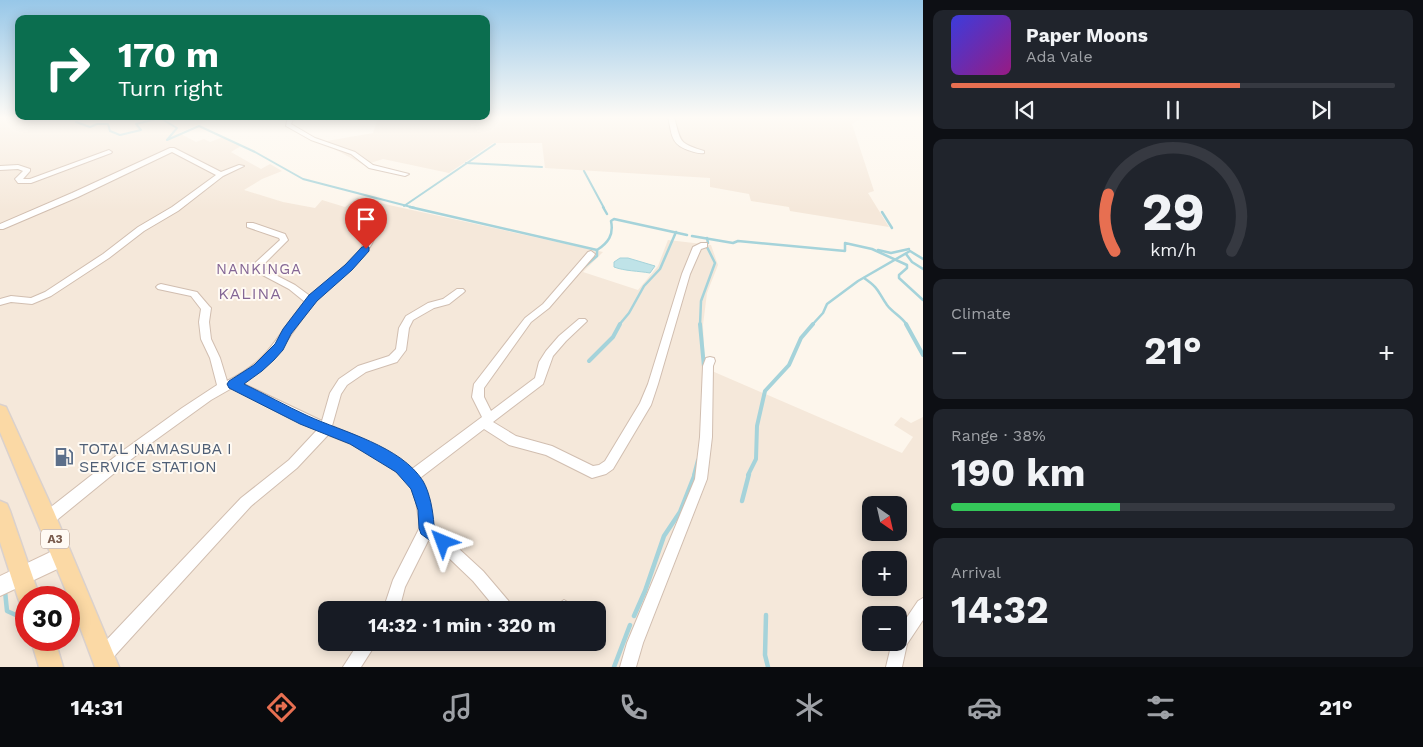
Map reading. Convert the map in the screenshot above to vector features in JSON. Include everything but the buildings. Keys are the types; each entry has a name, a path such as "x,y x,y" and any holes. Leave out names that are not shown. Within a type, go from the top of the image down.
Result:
{"main road":[{"name":"A3","path":"0,412 47,519 105,662"},
{"path":"0,512 25,586"},
{"path":"46,651 52,667"}],"street":[{"path":"338,148 353,153 370,167 405,174"},
{"path":"687,148 702,152"},
{"path":"0,227 75,195 172,149 222,175"},
{"path":"0,168 22,167 28,170 19,178 21,181 31,181 109,152"},
{"path":"0,302 11,299 32,301 48,294 106,256 142,229 176,209 222,175 241,166"},
{"path":"250,225 282,236 284,240 258,264 258,268 292,287 310,301"},
{"path":"47,519 129,452 228,385 258,368 279,347 287,332 310,301 366,249 374,232 357,229"},
{"path":"591,254 546,306 528,320 478,387 478,397 487,421 513,441 548,450 592,472 602,470 609,465 645,405 654,384 686,274 698,247 704,245"},
{"path":"161,287 194,294 206,308 204,322 206,339 228,385 326,430 355,440 386,457 412,477 423,501 427,528 398,585 394,601"},
{"path":"105,662 213,536 246,502 293,464 326,430 336,393 343,382 362,369 393,359 401,350 404,328 409,318 432,305 450,300 460,291"},
{"path":"412,477 538,381 543,372 544,361 549,353 582,321"},
{"path":"628,667 638,635 700,480 706,450 709,402 708,366 710,361"},
{"path":"427,528 465,563 499,601"},
{"path":"0,586 61,557"},
{"path":"894,667 900,641 923,606"},
{"path":"351,667 363,651"}],"shaded area":[{"path":"0,148 237,148 231,152 261,169 270,164 282,171 262,179 244,190 283,202 315,208 322,200 345,207 357,198 603,252 583,272 638,290 658,266 668,240 711,245 718,265 707,293 703,325 705,368 902,453 913,437 894,425 901,417 911,423 923,417 923,667 0,667"},
{"path":"332,148 485,148 449,173 383,159 364,165"},
{"path":"543,148 860,148 874,191 868,193 889,227 790,211 789,207 751,201 749,194 710,187 710,178 545,168"}],"water":[{"path":"620,258 628,258 655,266 650,273 614,267 614,262"}],"waterway":[{"path":"247,148 303,179 405,205"},
{"path":"467,163 489,148"},
{"path":"405,205 467,163"},
{"path":"467,163 542,167"},
{"path":"584,171 604,208"},
{"path":"405,205 415,208"},
{"path":"410,207 597,250"},
{"path":"603,207 607,214"},
{"path":"882,212 892,228"},
{"path":"597,250 609,238 612,230 611,221 614,219 676,233"},
{"path":"619,325 629,313 644,286 660,269 676,233"},
{"path":"676,233 687,235"},
{"path":"692,236 707,239"},
{"path":"707,239 733,243 738,241 845,251 845,243 872,249 895,260"},
{"path":"707,239 708,243"},
{"path":"700,324 701,301 715,263 707,247"},
{"path":"878,250 891,253 909,249"},
{"path":"584,267 597,256 597,250"},
{"path":"895,260 910,251 923,259"},
{"path":"906,254 912,262 923,269"},
{"path":"812,325 823,313 827,304 858,281 895,260"},
{"path":"895,260 907,265 907,268 899,275 899,278 923,300"},
{"path":"864,278 876,288 889,308 907,325"},
{"path":"589,361 613,337 620,324"},
{"path":"700,324 704,367"},
{"path":"748,475 756,459 757,426 765,391 789,365 801,338 813,324"},
{"path":"906,324 923,355"},
{"path":"694,475 698,460"},
{"path":"634,616 645,591 664,536 680,512 695,474"},
{"path":"742,501 749,474"},
{"path":"5,591 7,611 15,615"},
{"path":"766,615 765,655 768,667"},
{"path":"614,667 630,625"}],"place":[{"name":"TOTAL NAMASUBA I SERVICE STATION","path":"64,457"}],"district":[{"name":"NANKINGA","path":"259,269"},
{"name":"KALINA","path":"250,293"}],"route":[{"path":"366,249 313,298 270,357 258,368 233,384 326,430 355,440 401,467 412,477 417,485 426,510 427,528 443,542"}]}
